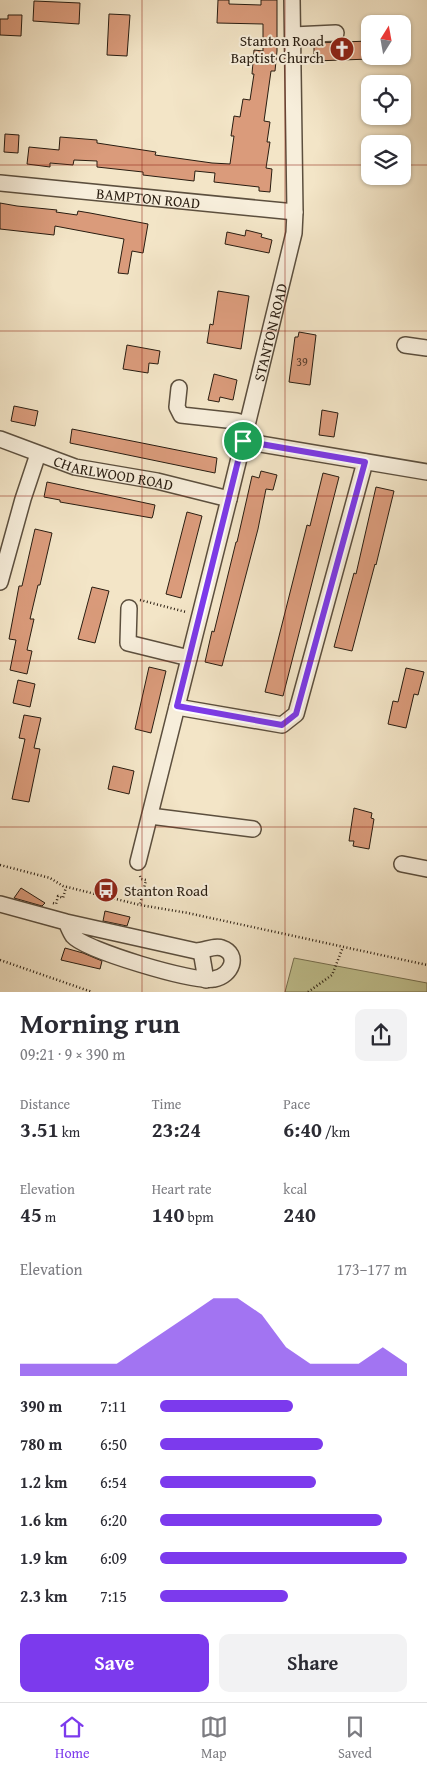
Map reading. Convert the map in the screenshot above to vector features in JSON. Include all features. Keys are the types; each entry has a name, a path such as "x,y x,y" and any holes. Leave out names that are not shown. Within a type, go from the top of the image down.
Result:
{"street":[{"name":"STANTON ROAD","path":"138,862 294,233 296,212 292,0"},
{"path":"293,34 336,33"},
{"name":"BAMPTON ROAD","path":"0,183 296,212"},
{"path":"405,345 427,348"},
{"path":"179,388 177,407 181,414 247,424"},
{"name":"CHARLWOOD ROAD","path":"0,439 75,467 157,482 229,499"},
{"path":"243,441 427,472"},
{"path":"0,582 23,499 38,454"},
{"path":"177,706 282,725 296,714 365,462"},
{"path":"129,608 128,642 189,658"},
{"path":"150,816 253,829"},
{"path":"402,864 427,869"},
{"path":"0,904 66,922 202,951 222,948 229,952 232,961 231,970 224,976 213,980 175,975 87,945 73,936 66,922"},
{"path":"202,951 206,980"}],"path":[{"path":"129,608 140,600 187,612"},
{"path":"138,862 141,879 146,880 140,905"},
{"path":"0,865 50,878 66,887 140,905 188,913 427,966"},
{"path":"63,898 66,887"},
{"path":"308,992 332,975 343,947"},
{"path":"0,960 92,992"}],"green space":[{"path":"294,958 427,983 427,992 285,992"}],"building":[{"path":"218,0 229,0 229,4 261,5 261,0 277,0 275,71 271,71 264,121 270,122 267,142 270,142 266,168 272,169 270,192 259,191 259,187 214,182 215,173 195,171 194,181 143,175 143,172 97,167 97,161 74,160 73,165 50,163 50,167 27,164 29,147 59,150 60,137 97,140 97,143 156,152 155,155 230,164 234,136 231,136 234,116 240,117 243,99 250,100 254,74 252,74 254,50 263,51 263,24 217,23"},
{"path":"34,1 80,3 79,24 33,21"},
{"path":"109,14 130,15 127,56 107,55"},
{"path":"8,15 22,15 21,36 0,35 0,19 8,19"},
{"name":"Stanton Road Baptist Church","path":"361,41 361,59 314,61 314,43"},
{"path":"5,134 19,135 18,153 4,152"},
{"path":"0,203 57,210 56,212 77,215 78,211 148,224 143,253 132,251 128,274 118,273 124,239 55,226 54,235 0,229"},
{"path":"246,230 262,234 261,237 272,240 269,253 225,244 227,232 245,236"},
{"path":"218,291 249,296 241,349 207,343 210,324 213,325"},
{"path":"299,332 316,335 310,385 289,382 295,337 298,337"},
{"path":"127,345 160,351 158,364 149,363 148,373 123,369"},
{"path":"214,374 237,380 233,400 220,397 219,402 208,400"},
{"path":"14,406 38,411 35,426 11,421"},
{"path":"322,410 338,413 334,437 319,435"},
{"path":"72,429 217,458 215,473 70,443"},
{"path":"261,471 277,475 273,490 266,489 258,529 222,666 205,662 237,542 252,476 259,478"},
{"path":"323,473 339,477 283,696 265,692 307,525 310,526"},
{"path":"47,482 155,505 153,515 152,518 60,502 60,500 44,497"},
{"path":"376,487 394,491 352,651 334,647 354,573 356,574"},
{"path":"187,512 202,516 181,598 166,594"},
{"path":"35,529 52,533 30,619 34,619 27,650 32,651 27,674 10,670 16,640 9,639 19,586 22,586"},
{"path":"92,587 109,591 95,643 78,639"},
{"path":"149,667 166,671 151,733 135,729"},
{"path":"406,668 424,672 418,695 414,694 406,728 388,724 393,701 398,702"},
{"path":"18,680 35,684 30,707 13,703"},
{"path":"24,715 41,718 34,748 40,749 29,802 12,799 25,739 19,738"},
{"path":"113,766 134,771 129,794 108,789"},
{"path":"354,808 372,813 371,818 374,819 369,849 353,846 354,841 349,841"},
{"path":"21,888 45,903 42,906 14,898"},
{"path":"105,911 130,917 127,926 103,921"},
{"path":"65,948 102,961 100,969 61,960"}],"place":[{"name":"Stanton Road Baptist Church","path":"342,49"},
{"name":"Stanton Road","path":"106,890"}],"route":[{"path":"243,441 365,462 296,714 282,725 177,706 243,441"}]}
